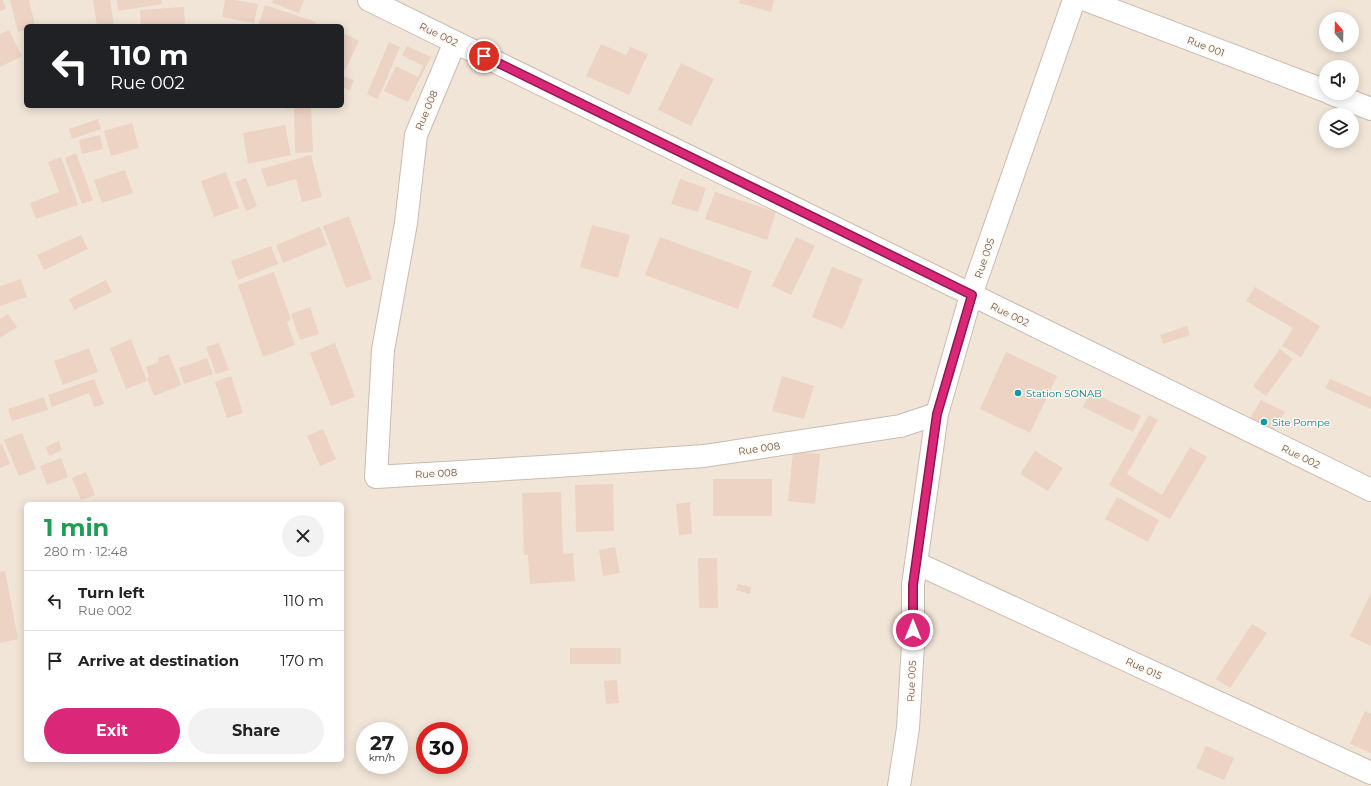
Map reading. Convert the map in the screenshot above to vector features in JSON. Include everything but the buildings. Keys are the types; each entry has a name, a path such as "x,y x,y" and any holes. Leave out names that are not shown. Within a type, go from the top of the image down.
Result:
{"street":[{"name":"Rue 002","path":"369,0 1371,490"},
{"name":"Rue 005","path":"899,786 908,728 913,645 913,585 937,414 972,295 1074,0"},
{"name":"Rue 001","path":"1086,0 1319,88"},
{"name":"Rue 008","path":"455,42 416,135 406,223 383,350 376,477 704,456 900,426 937,414"},
{"path":"1349,100 1371,108"},
{"name":"Rue 015","path":"916,563 1371,773"}],"shaded area":[{"path":"0,0 1371,0 1371,786 0,786"}],"place":[{"name":"Station SONAB","path":"1018,393"},
{"name":"Site Pompe","path":"1264,422"}],"route":[{"path":"484,56 972,295 937,414 913,585 913,630"}]}
